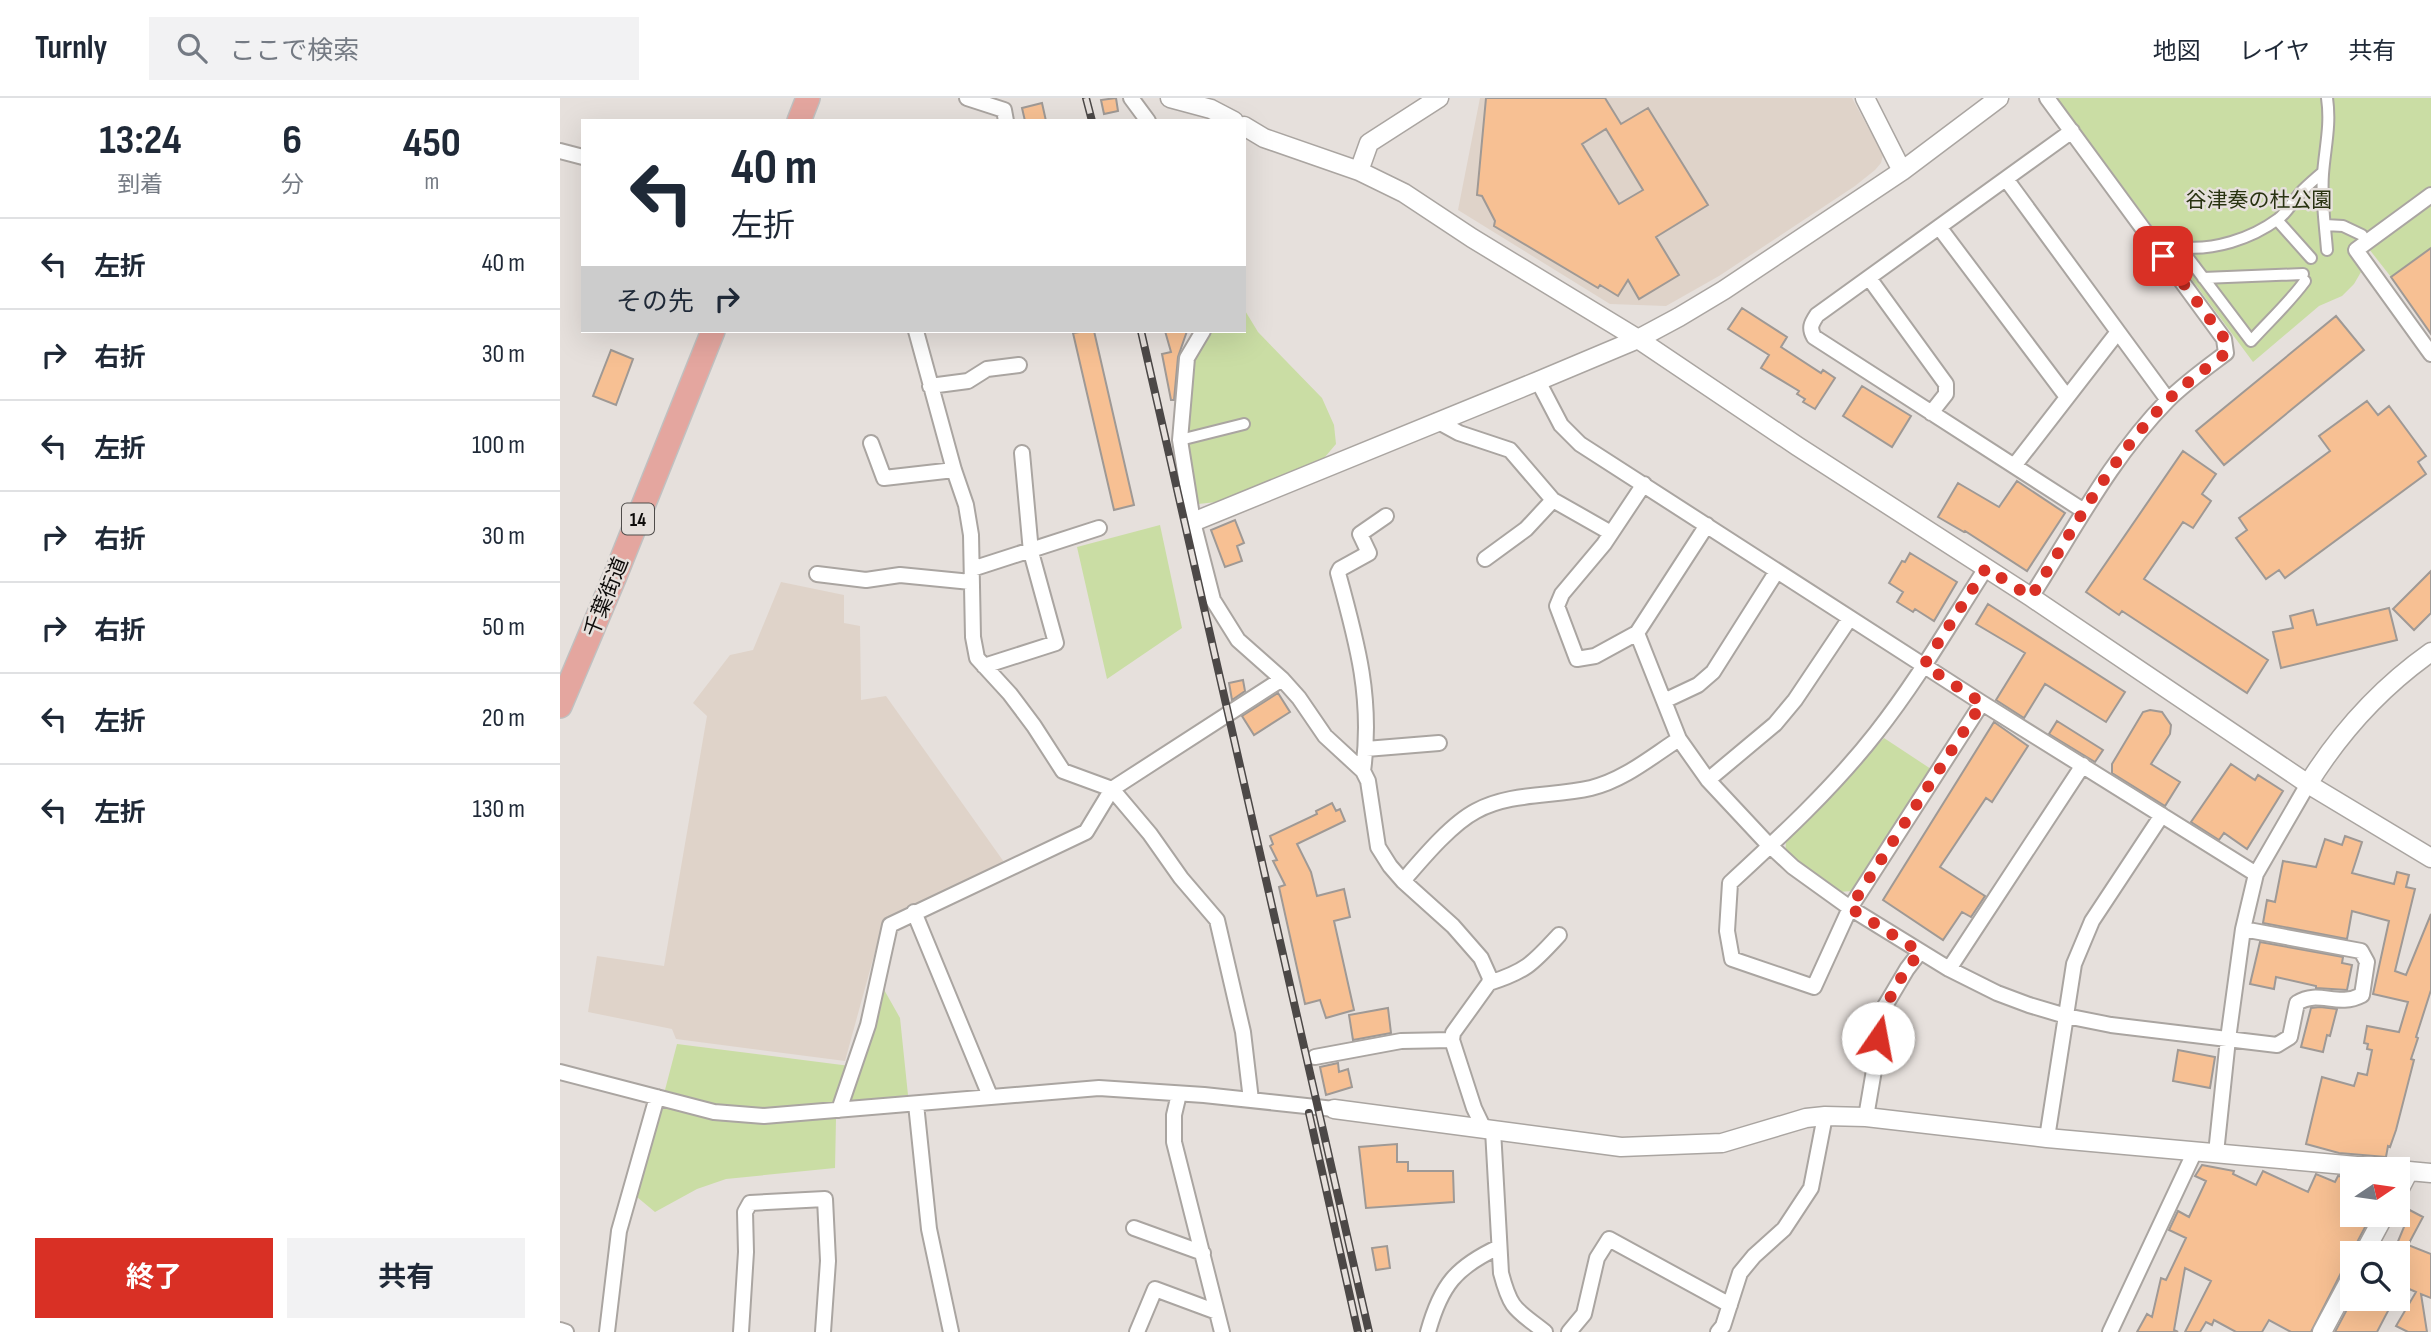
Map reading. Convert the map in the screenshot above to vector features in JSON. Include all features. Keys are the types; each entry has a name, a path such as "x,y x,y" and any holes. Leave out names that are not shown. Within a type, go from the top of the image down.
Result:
{"highway":[{"path":"800,119 808,98"},
{"name":"千葉街道","path":"560,706 712,333"}],"street":[{"path":"967,98 1004,110 1006,119"},
{"path":"1131,98 1147,119"},
{"path":"1170,98 1211,109 1230,119"},
{"path":"1359,171 1369,143 1438,98"},
{"path":"1865,98 1902,171"},
{"path":"1193,522 1639,339 1724,290 1902,171 1999,98"},
{"path":"2031,597 2124,450 2168,400 2226,353 2224,338 2047,98"},
{"path":"2327,250 2323,172 2328,140 2328,104 2336,98"},
{"path":"1246,127 1264,138 1359,171 1404,193 1472,238 1639,339 1797,446 2031,597 2308,784 2431,858"},
{"path":"2072,131 1817,315 1811,324 1811,331 1814,337 2084,511"},
{"path":"560,151 581,156"},
{"path":"2203,278 2304,278 2293,297 2251,341 2203,278 2180,247 2205,248 2252,234 2277,220 2323,172"},
{"path":"2006,179 2116,333 2168,400"},
{"path":"2431,195 2356,250 2431,354"},
{"path":"2277,220 2311,258"},
{"path":"2325,225 2343,226 2362,235"},
{"path":"1940,228 2067,397"},
{"path":"1869,278 1946,384 1946,394 1931,413"},
{"path":"917,333 966,505 971,535 973,637 977,658 1026,716 1063,771 1112,789 1217,920 1243,1032 1251,1100"},
{"path":"1202,333 1187,358 1180,440 1193,522 1213,600 1238,639 1282,680 1299,698 1325,736 1363,771 1368,781 1378,847 1390,866 1453,926 1481,958 1490,978 1489,983 1452,1033 1452,1040 1488,1130 1501,1273 1510,1304 1545,1332"},
{"path":"2014,466 2116,333"},
{"path":"930,386 968,382 986,369 1019,365"},
{"path":"1538,381 1561,425 1580,444 1982,703 2256,874"},
{"path":"1437,421 1459,433 1510,450 1553,500 1611,533"},
{"path":"1180,440 1244,424"},
{"path":"871,443 884,478 954,470"},
{"path":"984,666 1056,643 1031,552 1022,453"},
{"path":"1644,484 1604,544 1562,594 1556,606 1577,659 1595,656 1637,633 1707,525"},
{"path":"1485,559 1527,529 1553,500"},
{"path":"1363,771 1366,749 1364,684 1359,650 1338,573 1340,569 1370,553 1360,534 1385,516"},
{"path":"817,573 866,580 900,575 972,575 1100,528"},
{"path":"1982,703 1850,908 1814,987 1732,958 1727,931 1730,883 1829,787 1874,735 1924,665 1986,568"},
{"path":"1664,701 1698,685 1713,672 1777,572"},
{"path":"1708,780 1775,724 1795,701 1850,618"},
{"path":"1637,633 1679,739 1708,780 1770,846 1793,867 1850,908 1949,969 1997,993 2066,1016 2111,1025 2277,1045 2290,1037 2297,1003 2307,996 2350,1001 2362,995 2367,962 2361,951 2243,929"},
{"path":"2216,1153 2243,929 2256,874 2308,784 2344,731 2371,701 2409,667 2431,652"},
{"path":"839,1110 868,1025 890,925 1086,832 1112,789 1282,680"},
{"path":"1403,881 1432,849 1473,812 1506,799 1550,795 1602,784 1626,774 1679,739"},
{"path":"1366,749 1439,743"},
{"path":"1949,969 2083,765"},
{"path":"2047,1138 2074,964 2092,921 2162,816"},
{"path":"915,912 990,1096"},
{"path":"1489,983 1513,975 1531,965 1559,935"},
{"path":"1866,1117 1885,1006 1920,952"},
{"path":"1315,1057 1401,1041 1452,1040"},
{"path":"560,1072 713,1112 764,1116 1099,1088 1334,1109 1621,1147 1722,1143 1806,1118 1825,1116 1866,1117 2047,1138 2340,1164"},
{"path":"1179,1094 1174,1115 1174,1142 1222,1332"},
{"path":"607,1332 619,1231 657,1097"},
{"path":"916,1104 929,1229 950,1332"},
{"path":"1718,1332 1723,1326 1740,1273 1754,1256 1784,1229 1811,1188 1825,1116"},
{"path":"2109,1332 2195,1151"},
{"path":"2410,1171 2431,1173"},
{"path":"741,1332 746,1252 745,1212 750,1203 825,1199 828,1261 823,1332"},
{"path":"1134,1228 1203,1252"},
{"path":"1569,1332 1584,1314 1597,1258 1609,1239 1730,1305"},
{"path":"1428,1332 1442,1293 1460,1270 1473,1259 1500,1247"},
{"path":"1137,1332 1155,1289 1217,1312"},
{"path":"2322,1332 2340,1298"},
{"path":"560,1330 566,1332"}],"shaded area":[{"path":"1480,98 1852,98 1883,155 1875,170 1855,186 1719,276 1666,306 1610,304 1458,210"},
{"path":"781,582 844,595 844,623 860,626 861,700 886,696 1004,862 884,919 845,1061 676,1039 672,1029 588,1012 597,956 664,966 707,716 693,703 730,655 753,650"}],"green space":[{"name":"谷津奏の杜公園","path":"2057,98 2431,98 2431,187 2348,252 2361,272 2342,296 2319,306 2253,362"},
{"path":"2431,204 2431,248 2391,277 2369,249"},
{"path":"1246,312 1258,332 1322,398 1334,425 1336,444 1319,464 1226,501 1198,504 1177,409 1198,333 1246,333"},
{"path":"1160,525 1182,628 1107,679 1077,547"},
{"path":"1884,738 1931,769 1853,891 1838,892 1785,856 1786,842"},
{"path":"878,979 900,1018 908,1095 851,1102 836,1119 835,1168 726,1179 697,1189 655,1212 637,1197 677,1044 850,1066"}],"building":[{"path":"1116,98 1118,111 1104,114 1101,100"},
{"path":"1486,98 1605,98 1621,124 1648,108 1708,205 1656,237 1679,275 1639,299 1628,280 1618,296 1600,285 1598,288 1494,226 1495,221 1482,196 1477,195","holes":["1606,129 1643,190 1619,204 1582,144"]},
{"path":"1042,103 1046,119 1025,119 1022,108"},
{"path":"2431,248 2431,334 2391,277"},
{"path":"1742,308 1787,337 1781,347 1821,373 1823,370 1835,378 1815,409 1803,402 1805,399 1797,394 1799,391 1761,368 1769,355 1728,329"},
{"path":"2336,316 2364,350 2224,465 2196,431"},
{"path":"1073,333 1094,333 1134,505 1114,510"},
{"path":"1166,333 1186,333 1178,357 1174,400 1171,400 1162,354 1171,352"},
{"path":"611,350 633,359 616,405 593,396"},
{"path":"1862,386 1911,416 1892,447 1843,416"},
{"path":"2367,401 2378,415 2389,406 2426,456 2418,462 2426,474 2285,578 2279,570 2266,579 2236,538 2247,530 2239,518 2330,451 2319,436"},
{"path":"2183,451 2216,474 2202,494 2211,501 2193,528 2183,522 2144,579 2268,660 2247,693 2122,611 2119,615 2086,592"},
{"path":"2017,481 2065,513 2027,571 1938,517 1958,483 1999,507"},
{"path":"1235,520 1244,543 1237,546 1242,561 1225,567 1211,530"},
{"path":"1910,553 1957,582 1934,621 1897,602 1903,592 1889,583"},
{"path":"2431,571 2431,613 2414,630 2393,609"},
{"path":"1988,604 2125,692 2106,722 2045,684 2024,718 1996,700 2025,653 1976,624"},
{"path":"2389,608 2397,640 2281,668 2273,632 2293,628 2290,616 2313,610 2317,625"},
{"path":"1243,680 1245,691 1232,700 1229,683"},
{"path":"1278,693 1290,712 1254,735 1242,716"},
{"path":"2143,712 2162,712 2171,725 2170,734 2151,764 2180,782 2165,806 2112,773 2112,764"},
{"path":"2057,721 2103,750 2095,762 2049,734"},
{"path":"1994,722 2028,746 1992,802 1986,798 1940,867 1985,896 1971,917 1962,912 1943,940 1883,900"},
{"path":"2231,764 2255,780 2258,775 2283,791 2247,849 2224,833 2219,840 2191,822"},
{"path":"1332,803 1336,811 1340,809 1345,821 1297,844 1311,872 1317,896 1344,889 1350,917 1334,921 1354,1010 1326,1018 1320,1000 1305,1004 1279,887 1285,885 1273,861 1277,860 1270,846 1273,844 1270,836 1317,814 1316,811"},
{"path":"2345,836 2362,842 2352,873 2394,884 2397,872 2409,875 2406,887 2415,889 2395,971 2406,975 2431,914 2431,990 2416,1037 2418,1038 2411,1059 2414,1060 2396,1130 2386,1157 2339,1153 2306,1144 2322,1077 2354,1086 2358,1073 2367,1075 2372,1050 2367,1049 2368,1044 2364,1043 2367,1026 2399,1032 2408,1002 2373,994 2389,921 2352,911 2347,939 2263,923 2267,900 2275,902 2283,861 2316,867 2325,839 2342,845"},
{"path":"2260,942 2343,957 2342,963 2352,965 2347,990 2316,988 2276,977 2274,989 2250,984"},
{"path":"1388,1008 1391,1033 1353,1040 1349,1015"},
{"path":"2311,1008 2337,1009 2323,1052 2301,1047"},
{"path":"2178,1050 2215,1057 2210,1088 2173,1081"},
{"path":"1338,1063 1339,1072 1348,1069 1352,1087 1326,1095 1320,1067"},
{"path":"1397,1144 1397,1162 1408,1162 1408,1171 1453,1171 1454,1202 1366,1208 1359,1147"},
{"path":"2202,1165 2234,1171 2233,1174 2256,1185 2263,1171 2308,1192 2316,1174 2335,1182 2340,1176 2340,1227 2365,1227 2358,1241 2340,1241 2340,1275 2311,1332 2291,1332 2269,1320 2262,1332 2236,1332 2214,1320 2212,1325 2206,1322 2200,1332 2185,1332 2211,1281 2185,1268 2174,1330 2178,1332 2137,1332 2147,1314 2152,1317 2161,1278 2166,1280 2186,1238 2169,1230 2178,1211 2189,1217 2206,1181 2195,1176"},
{"path":"2410,1210 2423,1217 2410,1241 2398,1241 2404,1227 2410,1227"},
{"path":"1387,1246 1390,1268 1376,1270 1372,1248"},
{"path":"2410,1246 2431,1254 2431,1298 2421,1294 2427,1332 2408,1332 2396,1326 2405,1311 2410,1311 2410,1302 2416,1292 2410,1289"},
{"path":"2346,1311 2388,1311 2377,1332 2335,1332"}],"railway":[{"path":"1086,98 1091,119"},
{"path":"1141,333 1369,1332"},
{"path":"1309,1113 1358,1332"}],"route":[{"path":"1878,1038 1885,1006 1920,952 1850,908 1982,703 1924,665 1986,568 2031,597 2124,450 2168,400 2226,353 2224,338 2163,256"}]}
